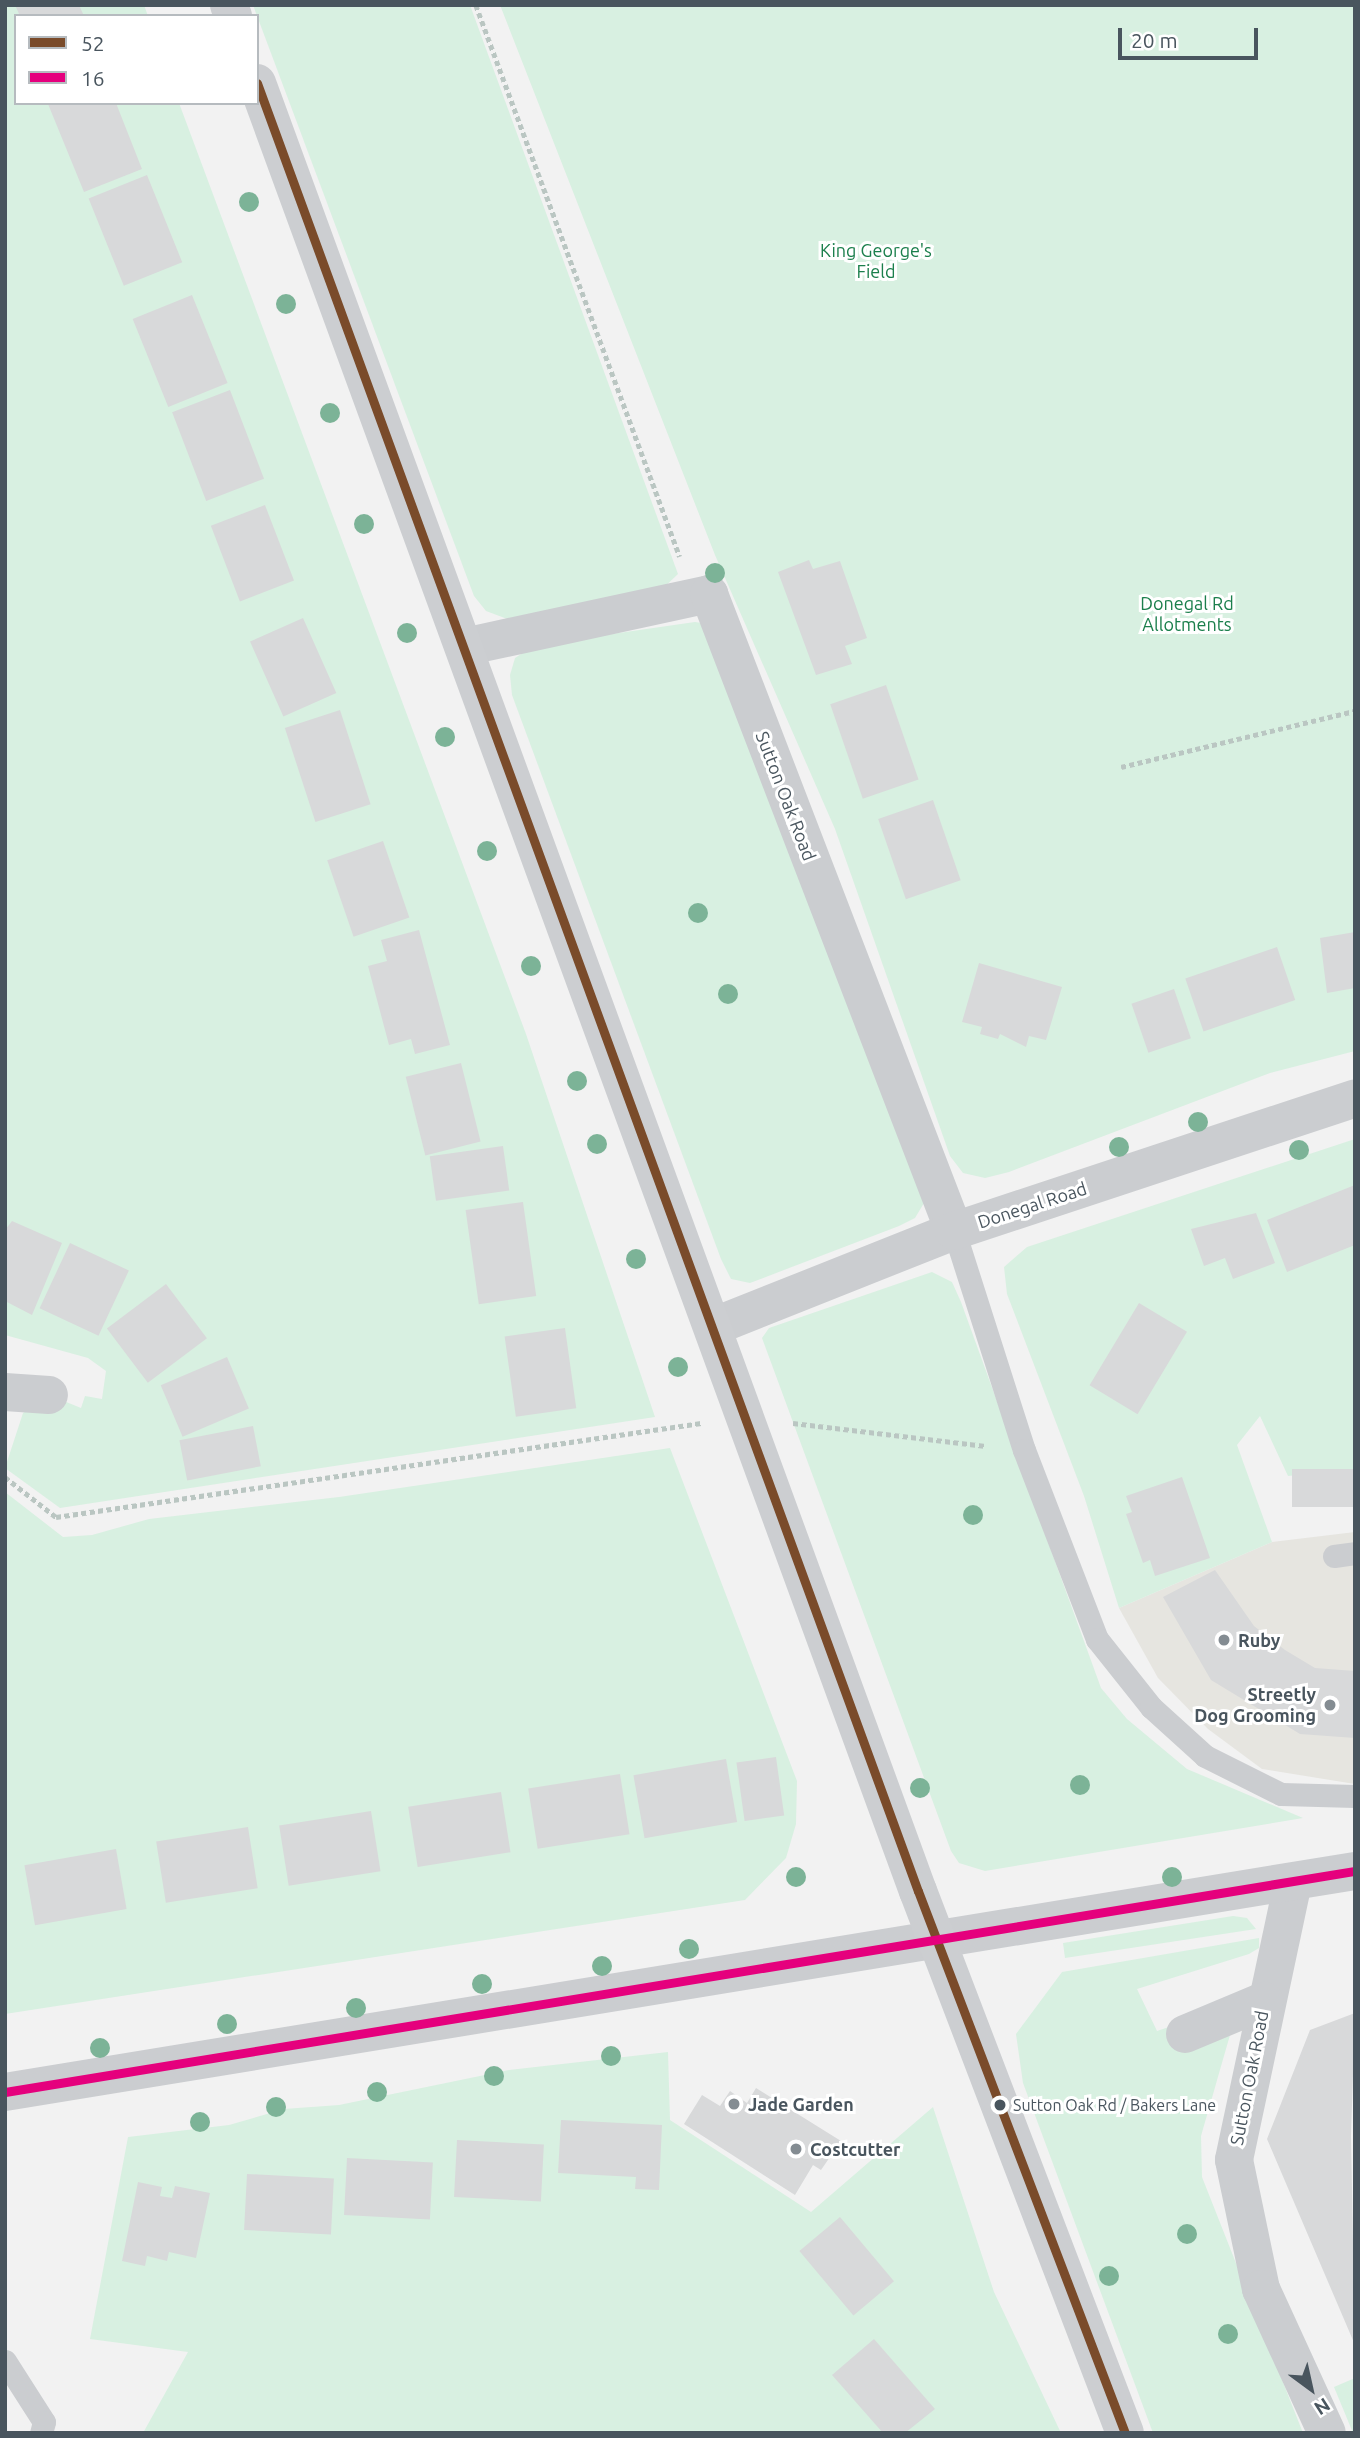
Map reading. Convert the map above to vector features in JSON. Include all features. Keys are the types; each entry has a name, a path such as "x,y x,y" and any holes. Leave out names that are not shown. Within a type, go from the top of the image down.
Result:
{"main road":[{"path":"259,88 715,1326 744,1417 936,1939 1125,2433"}],"street":[{"path":"464,647 709,594"},
{"name":"Sutton Oak Road","path":"709,594 954,1231"},
{"name":"Donegal Road","path":"715,1326 954,1231 1355,1098"},
{"path":"5,1392 49,1395"},
{"path":"5,2092 1355,1871"},
{"name":"Sutton Oak Road","path":"1293,1882 1264,2001 1234,2160 1261,2290 1327,2433"},
{"name":"Sutton Oak Road","path":"1185,2035 1264,2001"}],"lane":[{"path":"954,1231 1024,1450 1097,1639 1151,1707 1205,1756 1281,1794 1355,1796"},
{"path":"5,2361 44,2422 41,2433"}],"path":[{"path":"476,5 681,561 709,594"},
{"path":"1121,767 1355,711"},
{"path":"5,1477 56,1517 744,1417 1024,1450"}],"shaded area":[{"path":"1355,1532 1355,1784 1262,1769 1208,1729 1158,1678 1119,1608 1272,1542"}],"green space":[{"path":"5,5 144,5 147,14 14,14 14,105 180,105 526,1034 655,1417 60,1508 5,1468 23,1413 49,1395 81,1408 85,1396 102,1399 106,1371 88,1358 5,1335"},
{"path":"253,5 470,5 678,574 656,595 513,621 486,611 474,596 259,21 259,14 256,14"},
{"path":"500,5 1355,5 1355,1051 1270,1073 1009,1172 985,1178 963,1173 950,1156 835,829 715,555"},
{"path":"695,622 708,624 924,1203 915,1218 899,1226 750,1283 731,1279 721,1259 512,695 510,675 515,658 535,645"},
{"path":"1355,1139 1355,1469 1288,1476 1260,1416 1237,1445 1272,1542 1119,1608 1084,1496 1007,1294 1004,1267 1027,1247"},
{"path":"932,1272 952,1282 961,1302 1101,1688 1127,1719 1187,1769 1303,1818 985,1871 959,1863 951,1851 762,1338 769,1328"},
{"path":"670,1448 797,1781 796,1824 786,1858 745,1900 5,2014 5,1492 63,1537 92,1535 149,1519 339,1497"},
{"path":"1233,1916 1247,1918 1256,1929 1065,1958 1063,1943"},
{"path":"1259,1938 1259,1948 1249,1954 1137,1989 1157,2031 1201,2016 1230,2035 1201,2136 1202,2177 1303,2433 1153,2433 1023,2083 1016,2034 1062,1972"},
{"path":"668,2052 670,2120 811,2212 933,2107 994,2292 1061,2433 143,2433 188,2352 90,2339 128,2137 229,2125 284,2109 339,2105 509,2070"},
{"path":"1355,2378 1355,2433 1353,2433 1334,2387"}],"building":[{"path":"15,5 79,5 83,14 19,14"},
{"path":"48,105 117,105 142,169 84,192"},
{"path":"147,175 182,262 124,286 89,199"},
{"path":"192,295 228,383 168,407 133,319"},
{"path":"230,390 264,479 206,501 172,412"},
{"path":"265,505 294,581 240,601 211,526"},
{"path":"809,560 813,569 840,561 867,638 845,646 852,664 816,675 778,572"},
{"path":"303,618 336,693 283,717 250,642"},
{"path":"886,685 919,780 863,799 830,704"},
{"path":"340,710 371,804 315,822 285,728"},
{"path":"933,800 961,880 906,899 878,819"},
{"path":"383,841 409,918 354,937 327,860"},
{"path":"419,930 450,1045 415,1054 411,1039 389,1045 368,966 387,961 381,940"},
{"path":"1355,932 1355,988 1327,993 1320,938"},
{"path":"1277,947 1295,1000 1204,1032 1185,979"},
{"path":"979,963 1062,987 1046,1040 1029,1036 1026,1047 1000,1034 998,1039 980,1034 982,1027 962,1022"},
{"path":"1174,989 1191,1038 1148,1053 1131,1004"},
{"path":"461,1063 481,1142 425,1155 406,1077"},
{"path":"503,1146 509,1191 436,1201 430,1156"},
{"path":"1355,1185 1355,1245 1287,1272 1267,1220"},
{"path":"523,1202 536,1296 479,1304 466,1210"},
{"path":"1256,1213 1275,1263 1233,1279 1225,1258 1204,1266 1191,1229"},
{"path":"12,1221 62,1243 32,1315 5,1301 5,1230"},
{"path":"70,1243 129,1270 98,1336 40,1308"},
{"path":"166,1284 207,1338 148,1383 107,1329"},
{"path":"1139,1303 1187,1332 1138,1414 1090,1385"},
{"path":"565,1328 576,1408 516,1417 505,1336"},
{"path":"227,1357 249,1409 183,1437 161,1385"},
{"path":"253,1426 261,1466 187,1481 179,1440"},
{"path":"1292,1469 1355,1469 1355,1507 1292,1507"},
{"path":"1182,1477 1210,1558 1155,1576 1150,1560 1143,1563 1126,1514 1132,1512 1126,1496"},
{"path":"1215,1570 1254,1626 1285,1650 1315,1668 1355,1671 1355,1738 1300,1734 1211,1680 1163,1597"},
{"path":"776,1757 784,1815 745,1821 736,1763"},
{"path":"726,1759 737,1822 645,1838 633,1775"},
{"path":"620,1774 630,1834 538,1849 528,1789"},
{"path":"501,1792 511,1852 418,1867 408,1807"},
{"path":"371,1811 381,1871 289,1886 279,1826"},
{"path":"248,1827 258,1888 166,1903 156,1842"},
{"path":"116,1849 127,1909 35,1925 24,1865"},
{"path":"1355,2013 1351,2136 1355,2345 1267,2139 1310,2030"},
{"path":"756,2088 841,2141 821,2170 813,2165 795,2195 684,2124 702,2095 720,2106 730,2091 747,2103"},
{"path":"561,2120 662,2125 659,2190 635,2189 636,2177 558,2173"},
{"path":"457,2140 544,2145 541,2201 454,2197"},
{"path":"347,2158 433,2163 430,2219 344,2215"},
{"path":"247,2174 334,2179 331,2234 244,2230"},
{"path":"138,2182 162,2187 160,2196 172,2198 175,2186 210,2193 196,2258 169,2252 167,2261 147,2256 145,2266 122,2261"},
{"path":"840,2217 894,2281 853,2315 799,2251"},
{"path":"874,2339 935,2409 905,2433 883,2433 832,2375"}],"transit line":[{"name":"52","path":"259,88 918,1891 1125,2433"},
{"name":"16","path":"5,2092 1355,1871"}],"place":[{"name":"Ruby","path":"1224,1640"},
{"name":"Streetly Dog Grooming","path":"1330,1705"},
{"name":"Jade Garden","path":"734,2104"},
{"name":"Sutton Oak Rd / Bakers Lane","path":"1000,2105"},
{"name":"Costcutter","path":"796,2149"}],"park label":[{"name":"King George's Field","path":"876,261"},
{"name":"Donegal Rd Allotments","path":"1187,614"}]}
